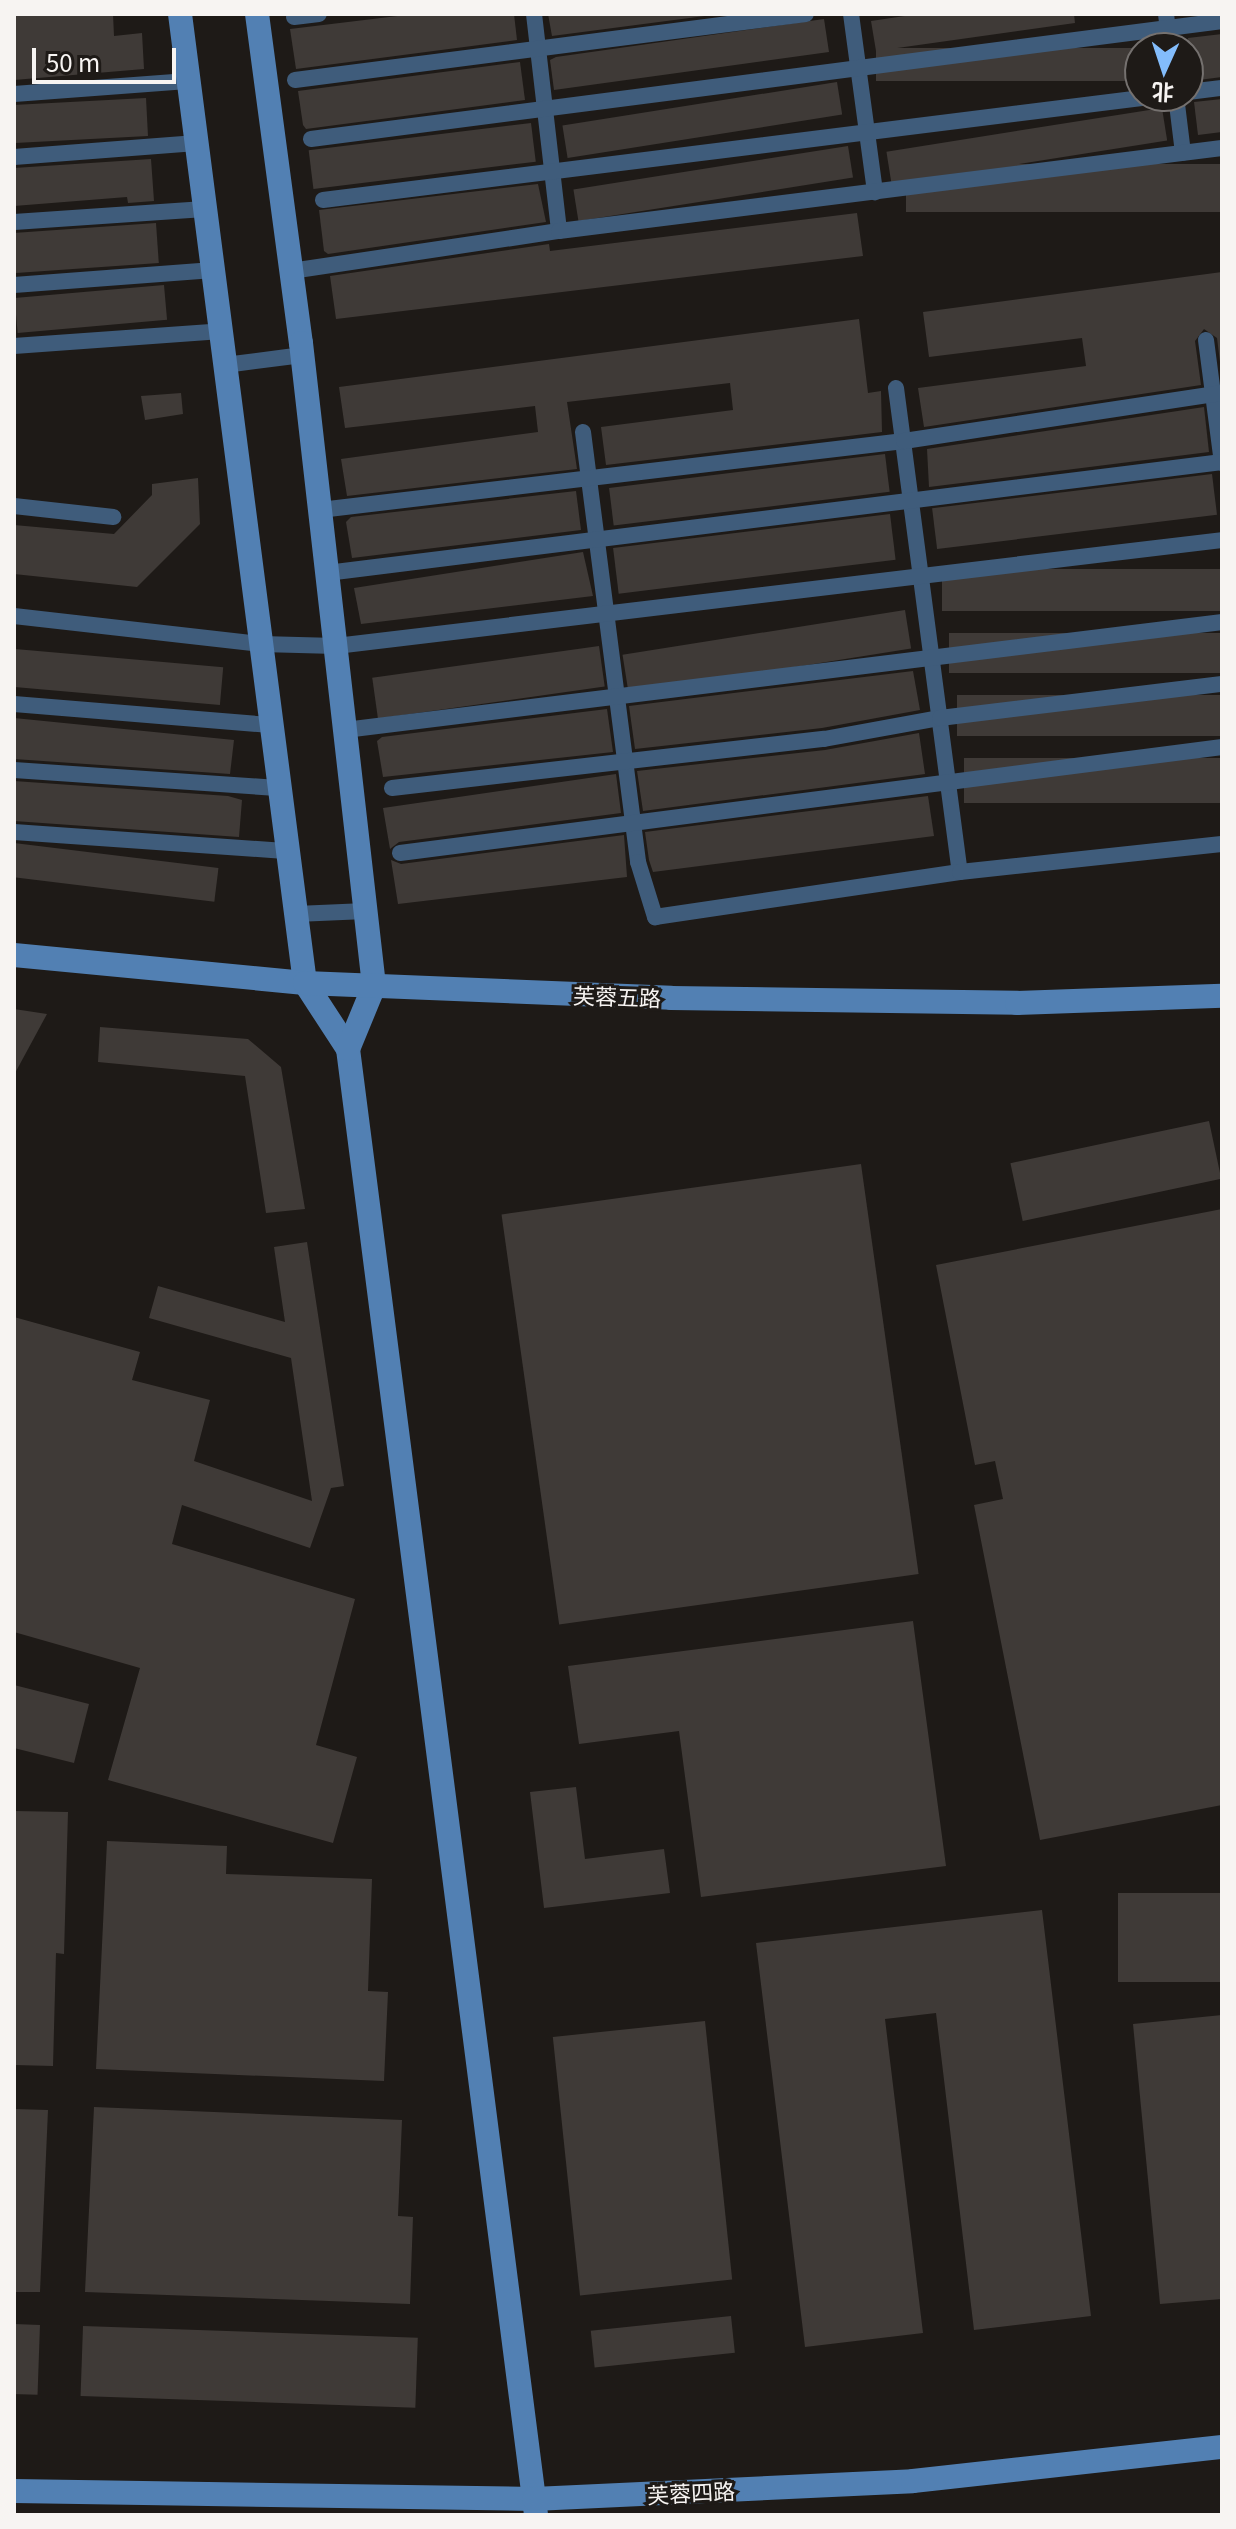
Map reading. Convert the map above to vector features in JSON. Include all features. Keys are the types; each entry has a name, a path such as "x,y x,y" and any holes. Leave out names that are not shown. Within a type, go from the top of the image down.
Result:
{"street":[{"path":"180,14 305,983 348,1049 535,2507"},
{"path":"257,14 302,355 374,986 348,1049"},
{"path":"294,17 319,14"},
{"path":"534,14 559,231"},
{"path":"295,80 806,14"},
{"path":"851,14 875,192"},
{"path":"311,139 1167,21 1222,21"},
{"path":"14,94 188,81"},
{"path":"323,200 1124,100"},
{"path":"1178,112 1183,153"},
{"path":"14,157 196,143"},
{"path":"291,271 559,231 1222,148"},
{"path":"14,222 205,209"},
{"path":"14,285 213,270"},
{"path":"14,346 221,331"},
{"path":"327,573 1222,462 1218,394 1206,340"},
{"path":"225,365 302,355"},
{"path":"896,388 960,872"},
{"path":"320,510 590,481 904,441 1218,394"},
{"path":"583,432 638,862 655,917 960,872 1222,844"},
{"path":"14,506 113,517"},
{"path":"14,616 261,644 336,646 608,616 1222,540"},
{"path":"345,730 1222,622"},
{"path":"392,788 824,739 940,718 1222,684"},
{"path":"14,704 271,725"},
{"path":"400,853 1222,747"},
{"path":"14,770 280,788"},
{"path":"14,832 288,851"},
{"path":"296,914 366,911"},
{"name":"芙蓉五路","path":"14,955 305,983 671,998 1017,1003 1222,996"},
{"name":"芙蓉四路","path":"14,2491 535,2507 913,2481 1222,2447"}],"building":[{"path":"14,14 113,14 114,36 142,33 144,69 14,80"},
{"path":"414,14 514,14 517,40 296,69 290,29"},
{"path":"548,14 720,14 552,36"},
{"path":"918,14 1074,14 1075,23 876,51 871,21"},
{"path":"824,19 829,52 554,90 550,60 556,57"},
{"path":"1222,34 1222,77 1204,79 1204,36"},
{"path":"876,48 1124,48 1124,81 876,81"},
{"path":"520,62 525,100 306,129 303,125 298,91"},
{"path":"837,82 842,115 568,158 562,125"},
{"path":"146,98 148,136 15,143 14,105"},
{"path":"1222,99 1222,132 1198,135 1195,112 1204,112 1204,101"},
{"path":"1137,112 1163,112 1167,141 892,184 886,152"},
{"path":"531,123 536,162 313,189 309,150"},
{"path":"848,146 853,178 578,221 573,189"},
{"path":"151,159 154,201 128,203 127,197 14,206 14,168"},
{"path":"906,164 1222,164 1222,212 906,212"},
{"path":"538,184 546,222 328,254 324,251 319,210"},
{"path":"857,213 863,256 336,319 330,276 549,244 550,251"},
{"path":"156,223 159,263 16,273 14,233"},
{"path":"1222,272 1222,378 1217,338 1204,329 1195,341 1201,385 924,427 918,388 1086,366 1082,338 929,357 923,312"},
{"path":"164,285 167,320 18,333 15,298"},
{"path":"859,319 868,393 881,391 882,432 606,465 601,427 733,410 730,383 567,402 577,469 347,496 341,459 538,432 535,406 345,428 339,387"},
{"path":"181,393 183,414 145,420 141,396"},
{"path":"1204,407 1209,452 929,487 927,449"},
{"path":"885,454 890,492 614,526 609,488"},
{"path":"1212,474 1217,515 937,549 932,508"},
{"path":"198,478 200,524 137,587 14,574 14,525 114,534 152,495 152,484"},
{"path":"576,491 581,530 352,558 346,522 351,517"},
{"path":"890,514 896,560 619,594 613,548"},
{"path":"583,552 593,596 361,624 354,588"},
{"path":"942,569 1222,569 1222,611 942,611"},
{"path":"905,610 911,649 629,693 623,655"},
{"path":"949,633 1222,633 1222,673 949,673"},
{"path":"599,646 605,687 378,718 372,678"},
{"path":"15,649 223,667 220,705 14,687"},
{"path":"913,671 920,710 822,728 635,749 629,706"},
{"path":"957,695 1222,695 1222,736 957,736"},
{"path":"607,709 613,752 383,777 377,741 382,737"},
{"path":"14,718 234,740 230,774 14,759"},
{"path":"919,733 925,774 643,811 637,771 825,750"},
{"path":"964,758 1222,758 1222,803 964,803"},
{"path":"616,774 621,813 399,842 390,849 383,808"},
{"path":"14,781 228,796 242,800 239,837 14,821"},
{"path":"928,796 934,836 653,872 649,860 645,832"},
{"path":"624,835 627,877 398,904 391,860 401,864"},
{"path":"14,843 218,868 214,902 14,877"},
{"path":"14,1009 47,1014 14,1075"},
{"path":"100,1027 248,1039 281,1067 305,1209 266,1213 245,1076 98,1062"},
{"path":"1209,1121 1221,1179 1023,1221 1010,1163"},
{"path":"861,1164 919,1574 559,1624 502,1215"},
{"path":"1222,1209 1222,1805 1040,1840 974,1505 1003,1499 995,1461 975,1465 936,1265"},
{"path":"307,1242 344,1486 331,1488 310,1548 182,1505 172,1544 355,1599 316,1745 357,1757 333,1843 108,1780 140,1668 14,1632 14,1317 140,1352 132,1380 210,1400 194,1461 312,1501 291,1358 149,1318 158,1286 285,1322 274,1247"},
{"path":"913,1621 946,1866 701,1897 679,1731 579,1744 568,1666"},
{"path":"14,1685 89,1704 74,1763 14,1748"},
{"path":"576,1787 585,1859 664,1849 670,1893 544,1908 530,1792"},
{"path":"14,1811 68,1812 64,1954 56,1953 53,2066 14,2065"},
{"path":"107,1841 227,1846 226,1874 372,1879 368,1991 388,1992 384,2081 96,2069"},
{"path":"1118,1893 1222,1893 1222,1982 1118,1982"},
{"path":"1042,1910 1091,2316 974,2330 936,2013 885,2019 923,2333 805,2347 756,1943"},
{"path":"1222,2015 1222,2299 1160,2304 1133,2024"},
{"path":"705,2021 732,2280 580,2296 553,2037"},
{"path":"94,2107 402,2120 398,2216 413,2217 410,2304 85,2292"},
{"path":"14,2109 48,2110 40,2292 14,2292"},
{"path":"731,2316 735,2353 595,2368 591,2331"},
{"path":"14,2324 40,2325 38,2395 14,2394"},
{"path":"83,2326 418,2338 415,2408 81,2396"}]}
